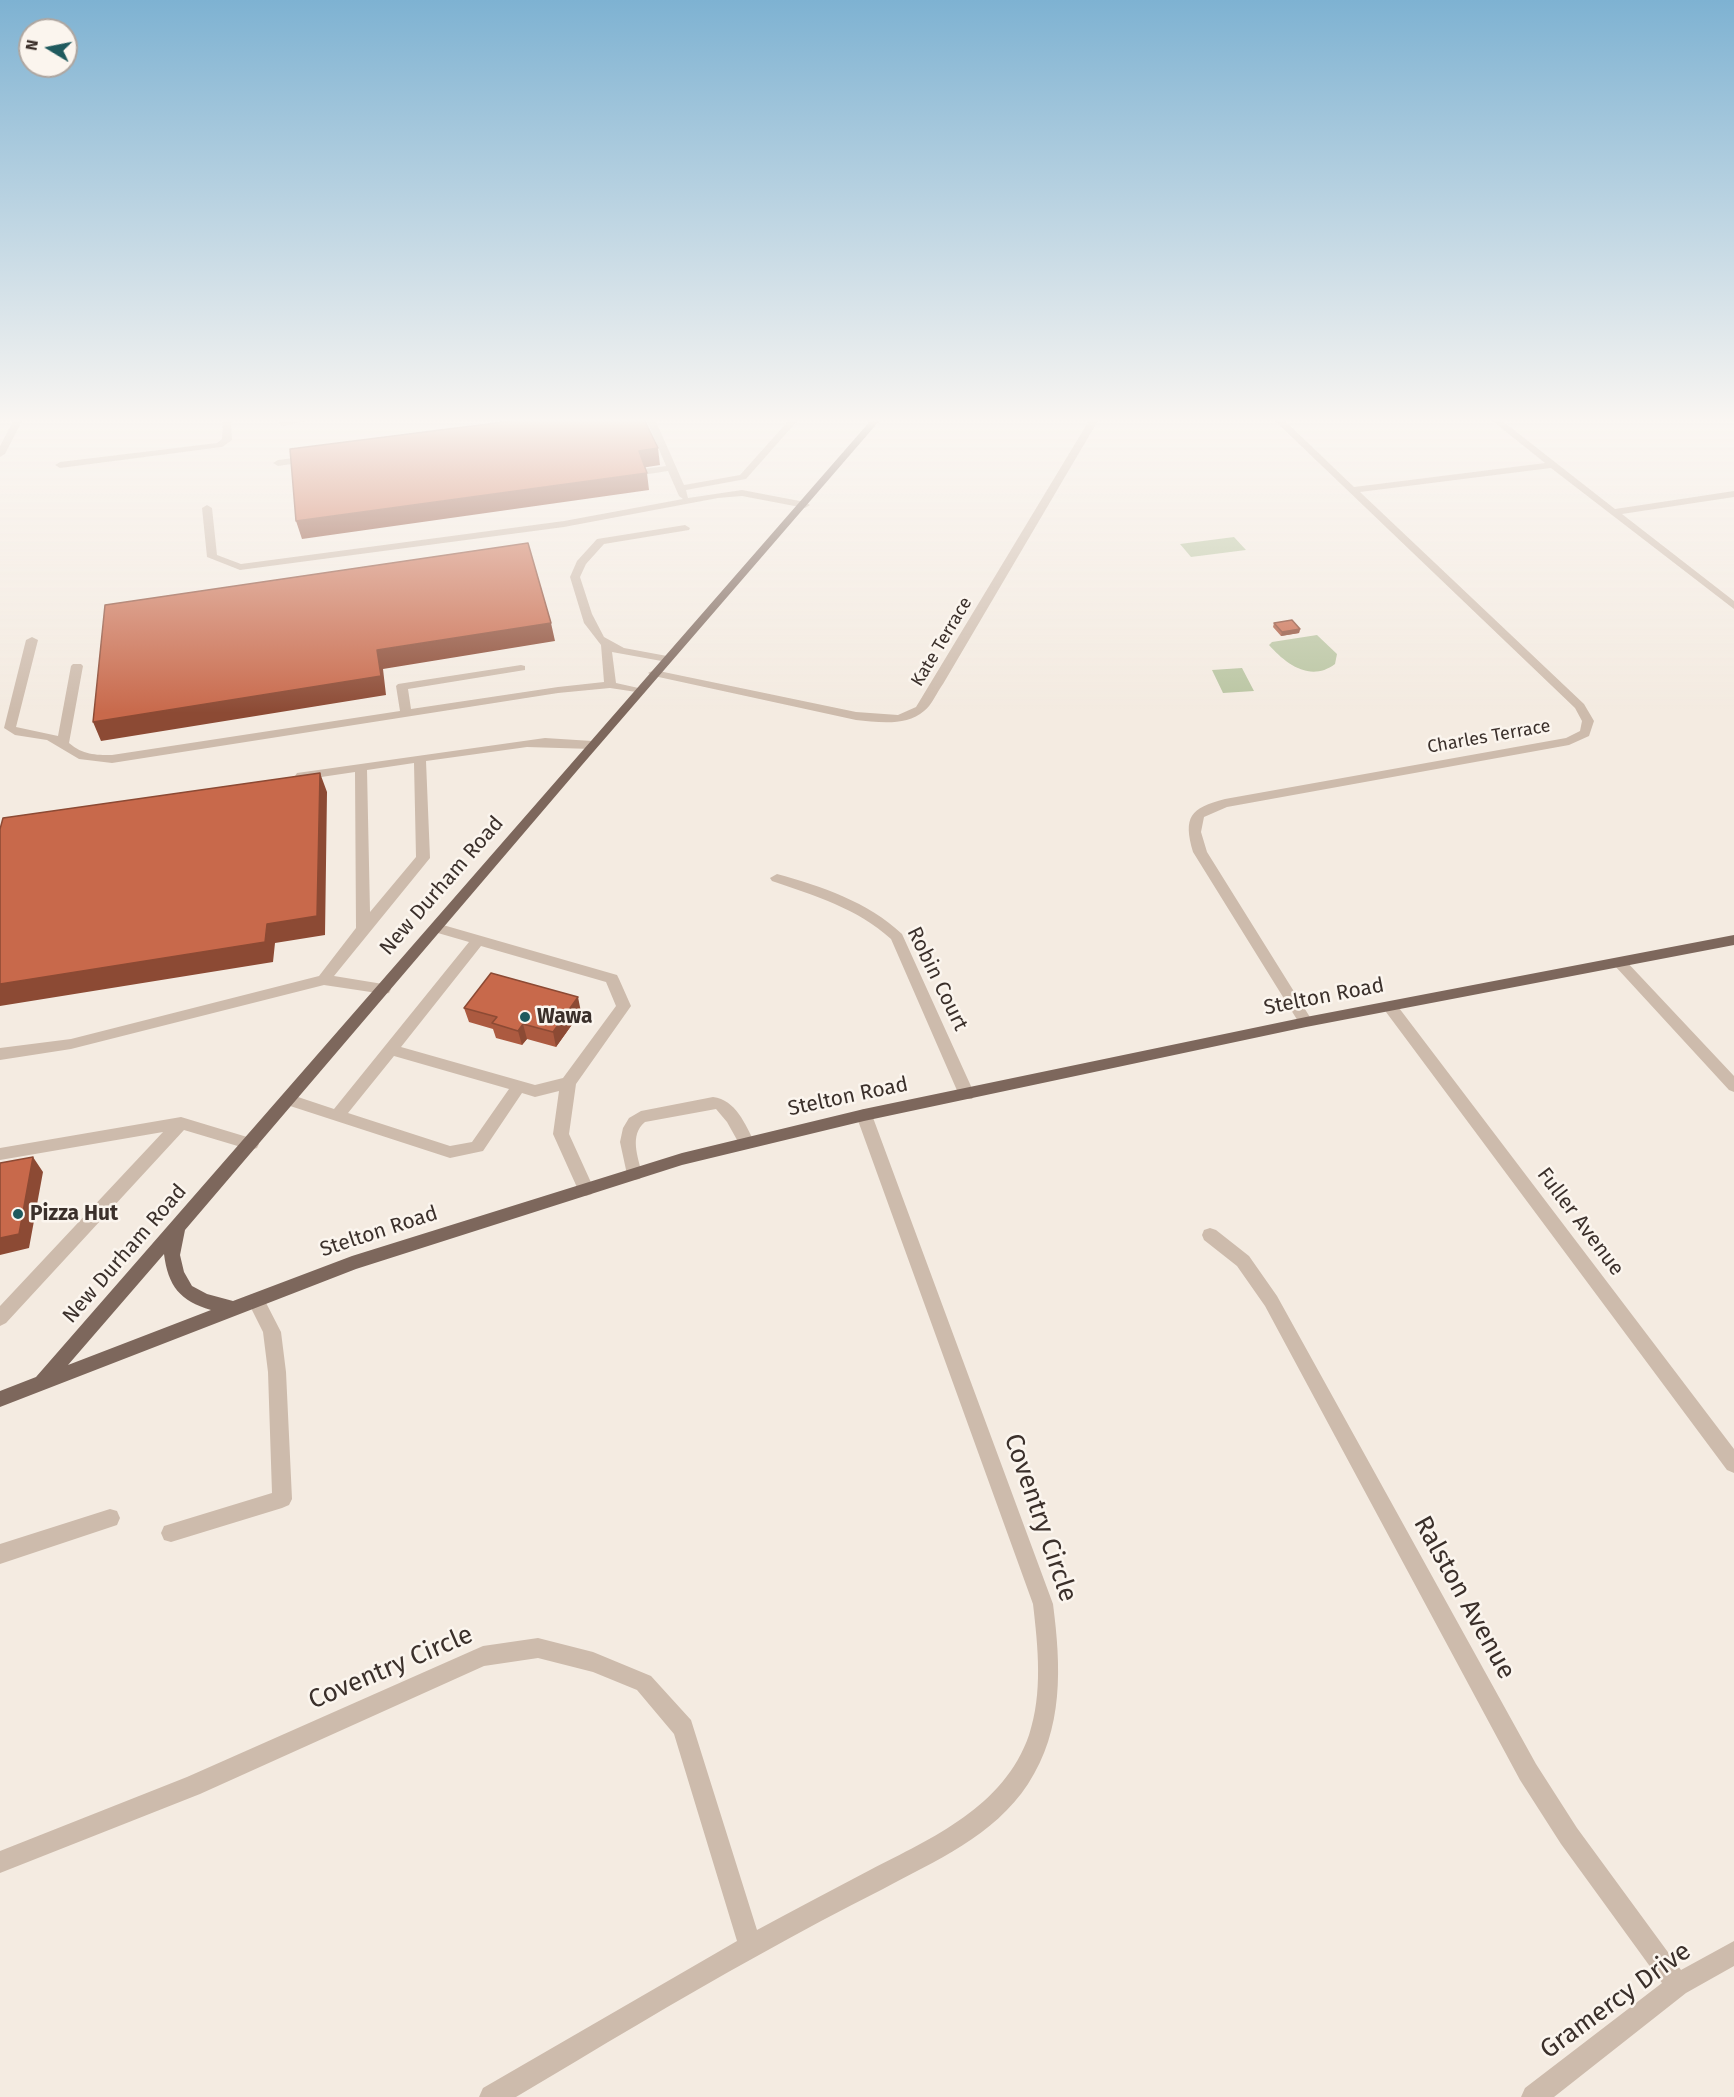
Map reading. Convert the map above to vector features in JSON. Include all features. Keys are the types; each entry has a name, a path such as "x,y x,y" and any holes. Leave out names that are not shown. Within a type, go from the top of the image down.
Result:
{"main road":[{"name":"New Durham Road","path":"42,1382 289,1100 654,673 794,517"},
{"name":"Stelton Road","path":"0,1400 352,1263 682,1159 864,1115 968,1095 1305,1022 1390,1008 1734,940"},
{"path":"178,1228 172,1255 176,1273 186,1291 202,1300 233,1309"}],"street":[{"path":"208,517 212,557 240,567 564,524 602,517"},
{"name":"Kate Terrace","path":"654,673 856,716 900,718 920,709 1037,517"},
{"name":"Charles Terrace","path":"1305,1022 1200,852 1193,830 1196,816 1203,809 1224,803 1569,741 1585,733 1588,721 1580,706 1381,517"},
{"path":"1618,517 1734,606"},
{"path":"667,659 618,649 606,644 592,627 575,577 581,563 601,542 685,528"},
{"path":"32,640 10,728 19,733 50,737 63,743 75,754 93,759 112,759 558,690 610,685 639,691"},
{"path":"606,644 610,685"},
{"path":"63,743 77,666"},
{"path":"406,714 402,686 521,668"},
{"path":"291,777 545,742 592,746"},
{"path":"324,980 363,929 423,858 420,759"},
{"path":"361,768 363,929"},
{"name":"Robin Court","path":"777,878 866,911 886,925 897,937 968,1095"},
{"path":"436,928 612,979 624,1006 568,1083 561,1134 586,1189"},
{"path":"337,1116 478,940"},
{"path":"1620,963 1734,1086"},
{"path":"0,1054 71,1044 324,980 384,989"},
{"name":"Fuller Avenue","path":"1390,1008 1734,1464"},
{"path":"389,1049 535,1091 568,1083"},
{"path":"289,1100 450,1152 477,1147 519,1086"},
{"path":"634,1174 628,1144 632,1122 641,1117 713,1103 721,1104 733,1118 747,1143"},
{"name":"Coventry Circle","path":"492,2097 750,1946 958,1836 995,1809 1021,1775 1040,1734 1050,1689 1049,1651 1043,1604 864,1115"},
{"path":"0,1154 181,1123 250,1144"},
{"path":"0,1318 181,1123"},
{"name":"Ralston Avenue","path":"1210,1235 1243,1261 1271,1301 1528,1772 1569,1836 1678,1985"},
{"path":"171,1533 282,1498 277,1372 272,1332 256,1300"},
{"path":"0,1554 110,1518"},
{"name":"Coventry Circle","path":"0,1862 192,1786 483,1656 538,1648 593,1662 644,1683 683,1728 750,1946"},
{"name":"Gramercy Drive","path":"1534,2097 1678,1985 1734,1953"}],"green space":[{"path":"1234,537 1246,550 1191,557 1180,544"},
{"path":"1317,635 1337,654 1335,664 1316,672 1290,664 1269,645 1272,642"},
{"path":"1242,668 1254,691 1223,693 1212,670"}],"building":[{"path":"296,517 326,517 296,521"},
{"path":"528,543 551,623 377,650 381,676 93,722 105,605"},
{"path":"1292,620 1300,629 1282,632 1274,623"},
{"path":"320,773 317,916 267,924 265,942 0,984 0,829 3,818"},
{"path":"491,973 578,997 553,1032 523,1024 518,1031 492,1023 497,1017 464,1008"},
{"path":"33,1157 19,1234 0,1238 0,1163"}],"place":[{"name":"Wawa","path":"525,1017"},
{"name":"Pizza Hut","path":"18,1214"}]}
